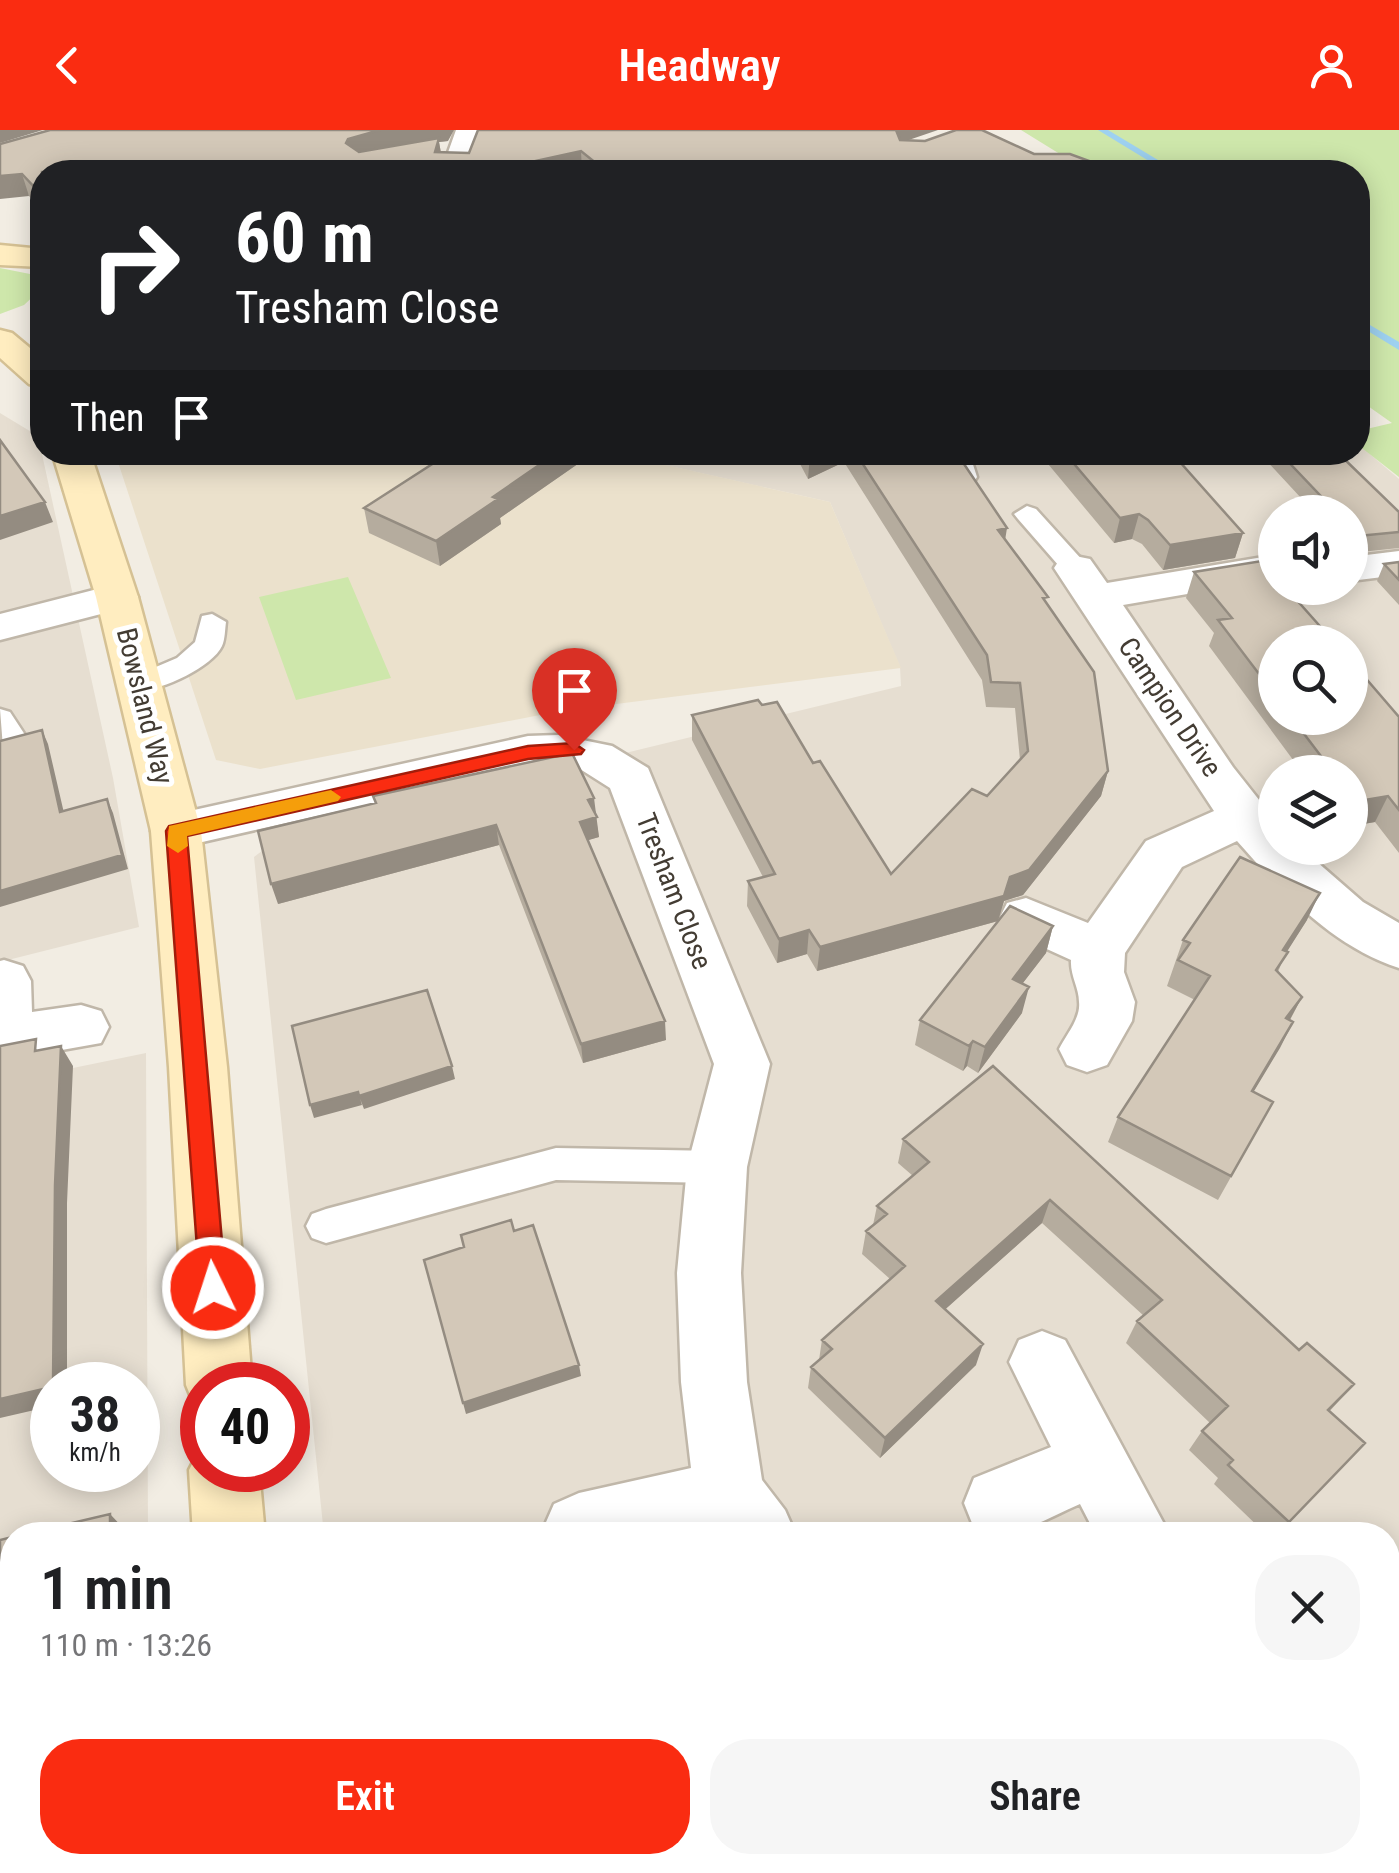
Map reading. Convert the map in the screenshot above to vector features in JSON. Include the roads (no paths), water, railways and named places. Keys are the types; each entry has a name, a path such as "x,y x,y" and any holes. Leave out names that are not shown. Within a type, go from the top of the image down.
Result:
{"street":[{"path":"0,255 30,256"},
{"path":"0,340 30,366"},
{"name":"Bowsland Way","path":"76,465 117,597 176,831 198,1066 217,1362"},
{"path":"1368,567 1399,564"},
{"name":"Campion Drive","path":"1258,568 1086,583 1244,818 1320,899 1399,948"},
{"path":"0,628 117,597"},
{"name":"Tresham Close","path":"176,831 528,752 574,750 610,762 631,780 742,1064 717,1167 710,1274 714,1382 744,1515 674,1522"},
{"path":"1087,1049 1104,1021 1107,1002 1098,972 1098,950 1164,854 1244,818"},
{"path":"1026,917 1098,950"},
{"path":"4,981 3,1038 81,1027"},
{"path":"1042,1362 1127,1522"},
{"path":"999,1503 1095,1463"},
{"path":"225,1492 227,1522"}],"lane":[{"path":"961,465 965,478"},
{"name":"Campion Drive","path":"1027,514 1086,583"},
{"path":"140,684 187,664 208,645 212,622"},
{"path":"326,1226 556,1164 717,1167"}],"waterway":[{"path":"1102,130 1153,160"},
{"path":"1370,329 1399,347"}]}
